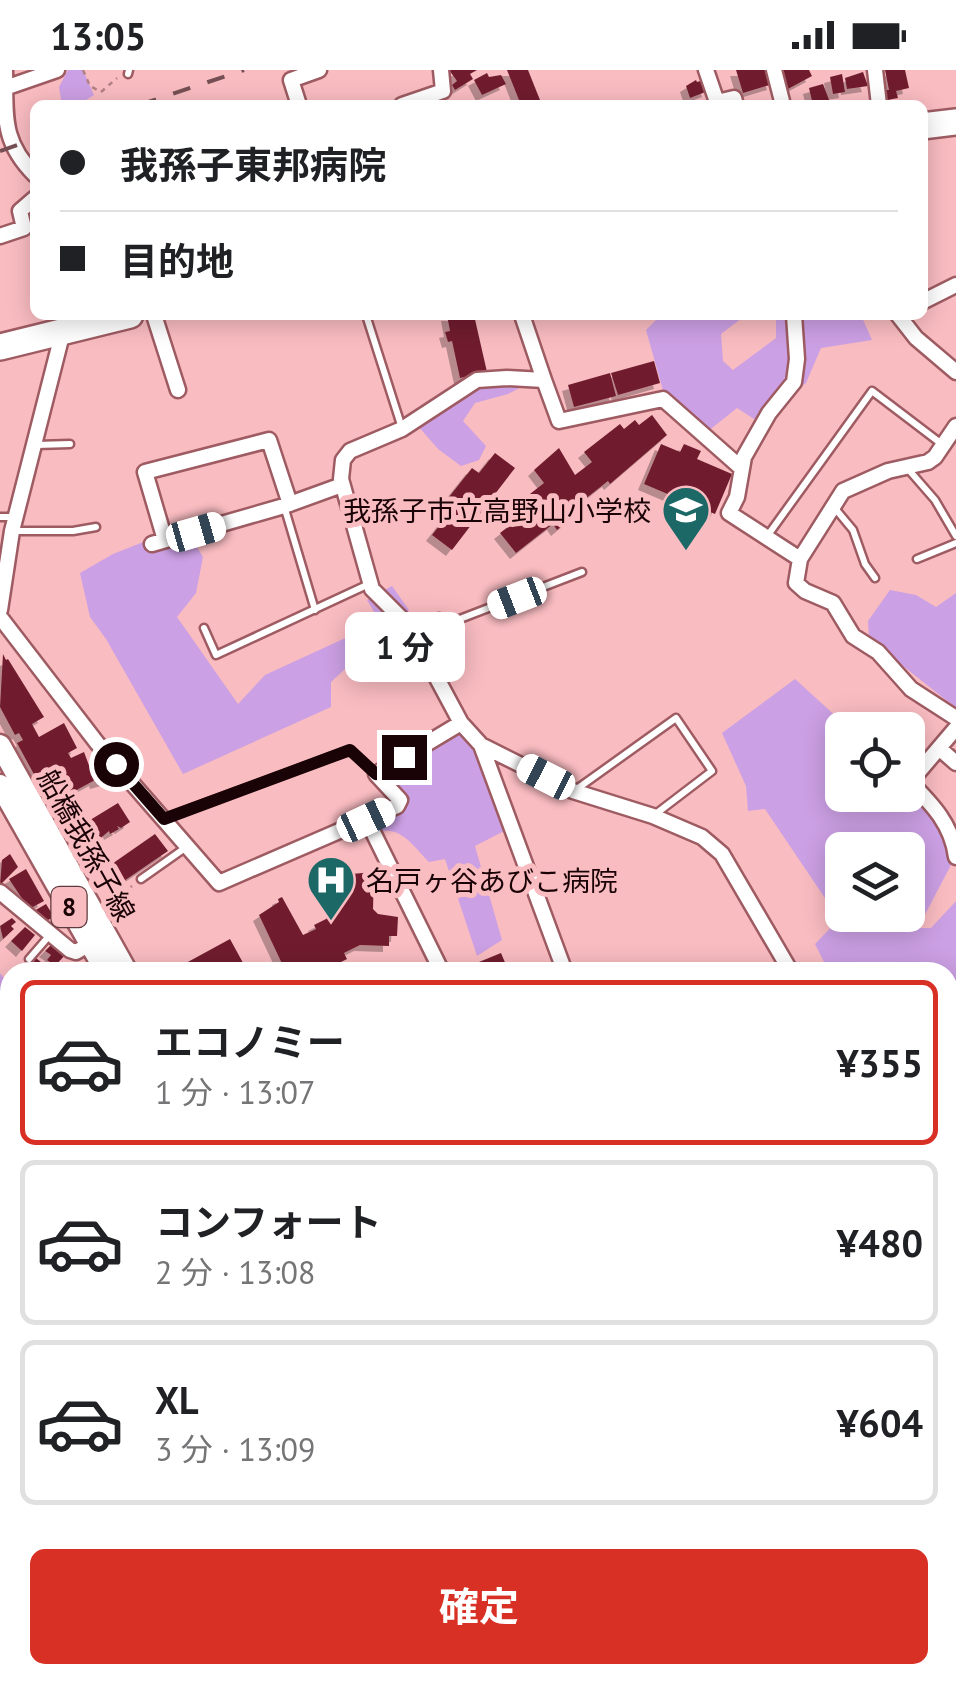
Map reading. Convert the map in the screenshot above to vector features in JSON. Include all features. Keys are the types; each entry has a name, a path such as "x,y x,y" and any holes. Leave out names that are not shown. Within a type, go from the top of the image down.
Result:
{"highway":[{"path":"928,125 956,122"},
{"path":"0,347 110,320"}],"main road":[{"name":"船橋我孫子線","path":"0,745 98,939 104,962"},
{"name":"船橋我孫子線","path":"0,785 98,939 118,962"}],"street":[{"path":"5,70 8,131 15,155 30,170"},
{"path":"5,88 57,70"},
{"path":"297,100 290,80 319,70"},
{"path":"441,70 444,98"},
{"path":"706,70 716,100"},
{"path":"774,70 782,100"},
{"path":"875,70 878,100"},
{"path":"0,236 24,228 20,211 30,202"},
{"path":"928,299 956,285"},
{"path":"156,320 178,390"},
{"path":"524,320 559,421 663,399 740,467"},
{"path":"794,320 794,382 768,414 740,467 741,479 730,513 800,559"},
{"path":"902,320 916,338 956,372"},
{"path":"63,332 9,522 0,614 96,743 220,884 397,806 400,800 376,774 461,723"},
{"path":"544,380 477,380 402,429 350,451 342,464 342,485 370,584 409,626 461,723 480,745 560,962"},
{"path":"956,426 936,456 842,491 800,559 796,584 805,592 833,603 853,636 878,652 911,689 956,718"},
{"path":"287,505 269,440 145,472 158,542 287,505 342,485"},
{"path":"956,728 910,782 934,806 950,830 956,857"},
{"path":"480,745 573,791 653,816 702,837 722,854 785,962"},
{"path":"939,748 956,763"},
{"path":"366,820 437,962"},
{"path":"0,892 73,952 98,939"}],"lane":[{"path":"368,320 402,429"},
{"path":"768,535 872,391 943,445"},
{"path":"34,445 70,444"},
{"path":"908,468 935,500 956,540 917,559"},
{"path":"287,505 315,610"},
{"path":"833,505 860,542 864,564 875,578"},
{"path":"9,522 74,530 96,527"},
{"path":"413,636 440,617 452,622 582,572"},
{"path":"204,628 216,654 370,584"},
{"path":"573,791 676,718 712,771 653,816"},
{"path":"164,819 350,750 376,774"},
{"path":"141,879 188,846"},
{"path":"29,959 50,935"}],"path":[{"path":"83,70 90,86 101,92 128,72"},
{"path":"104,905 141,879"}],"shaded area":[{"path":"68,70 83,70 94,95 86,100 61,100 59,87"},
{"path":"656,320 739,320 721,334 723,361 733,370 776,338 776,320 863,320 872,340 821,348 806,383 754,419 737,408 707,432 664,394 646,330"},
{"path":"529,383 508,394 475,403 463,421 486,446 479,460 461,466 438,449 418,426 476,384"},
{"path":"184,526 203,557 196,593 177,617 238,704 265,675 380,622 367,600 392,586 409,610 331,682 331,707 183,774 90,617 80,573 113,554"},
{"path":"890,590 916,595 936,607 956,593 956,708 869,639 868,621"},
{"path":"795,679 831,712 825,712 825,812 925,812 925,809 947,837 952,863 925,915 925,832 825,832 825,898 765,809 748,811 746,786 722,733"},
{"path":"458,729 479,752 510,828 475,846 502,940 477,956 445,859 429,862 402,836 376,827 378,821 403,808 382,777"},
{"path":"956,901 956,962 824,962 815,944 827,932 925,932"}],"building":[{"path":"449,70 477,70 470,74 473,79 455,90 452,85 457,81"},
{"path":"507,70 528,70 540,100 519,100"},
{"path":"736,70 769,70 773,84 743,93"},
{"path":"776,70 809,70 812,76 786,90"},
{"path":"885,70 905,70 909,88 896,91 898,98 887,100"},
{"path":"863,72 868,86 847,89 845,78"},
{"path":"487,73 489,77 501,75 506,84 482,95 474,80"},
{"path":"842,74 845,92 833,94 830,77"},
{"path":"704,80 708,91 690,98 686,86"},
{"path":"823,84 829,100 812,100 809,88"},
{"path":"448,320 475,320 487,372 460,378 452,341 448,342 445,332 450,331"},
{"path":"654,361 660,383 618,395 611,373"},
{"path":"610,373 616,396 574,407 568,385"},
{"path":"652,415 667,435 610,484 608,481 575,507 579,512 557,530 553,524 516,553 500,533 529,511 521,501 544,483 534,470 559,448 575,475 592,462 584,452 620,424 624,429 635,420 639,425"},
{"path":"661,444 680,452 684,444 701,451 697,459 732,474 715,514 644,484"},
{"path":"495,453 515,468 452,550 432,535 453,508 445,502 472,468 479,473"},
{"path":"3,654 44,717 32,724 39,737 64,723 77,748 68,753 71,758 84,752 90,768 98,764 107,780 95,780 73,792 76,798 66,804 62,798 55,802 47,788 43,791 17,743 23,740 19,733 15,735 0,707"},
{"path":"118,803 130,822 121,828 117,826 119,829 110,834 109,831 97,841 94,836 85,841 77,828"},
{"path":"155,834 168,851 121,883 109,866"},
{"path":"10,854 18,867 0,885 2,860"},
{"path":"339,867 352,867 351,874 374,872 373,909 378,914 398,917 397,936 389,936 389,946 360,945 344,953 347,959 341,962 281,962 259,915 282,897 303,935 316,929 314,925 332,916 332,901 342,895 343,872 339,872"},
{"path":"26,869 44,901 29,909 9,879"},
{"path":"46,904 54,917 44,922 34,911"},
{"path":"12,918 16,922 11,926 14,929 3,939 0,926"},
{"path":"25,927 35,935 22,951 11,941"},
{"path":"230,939 243,962 188,962"},
{"path":"51,945 65,955 59,962 50,962 51,955 45,951"},
{"path":"501,953 505,962 479,962"}],"railway":[{"path":"154,100 244,70"},
{"path":"0,151 30,141"}],"place":[{"name":"我孫子市立高野山小学校","path":"686,552"},
{"name":"名戸ヶ谷あびこ病院","path":"331,922"}],"route":[{"path":"116,764 164,819 350,750 376,774 404,757"}]}
